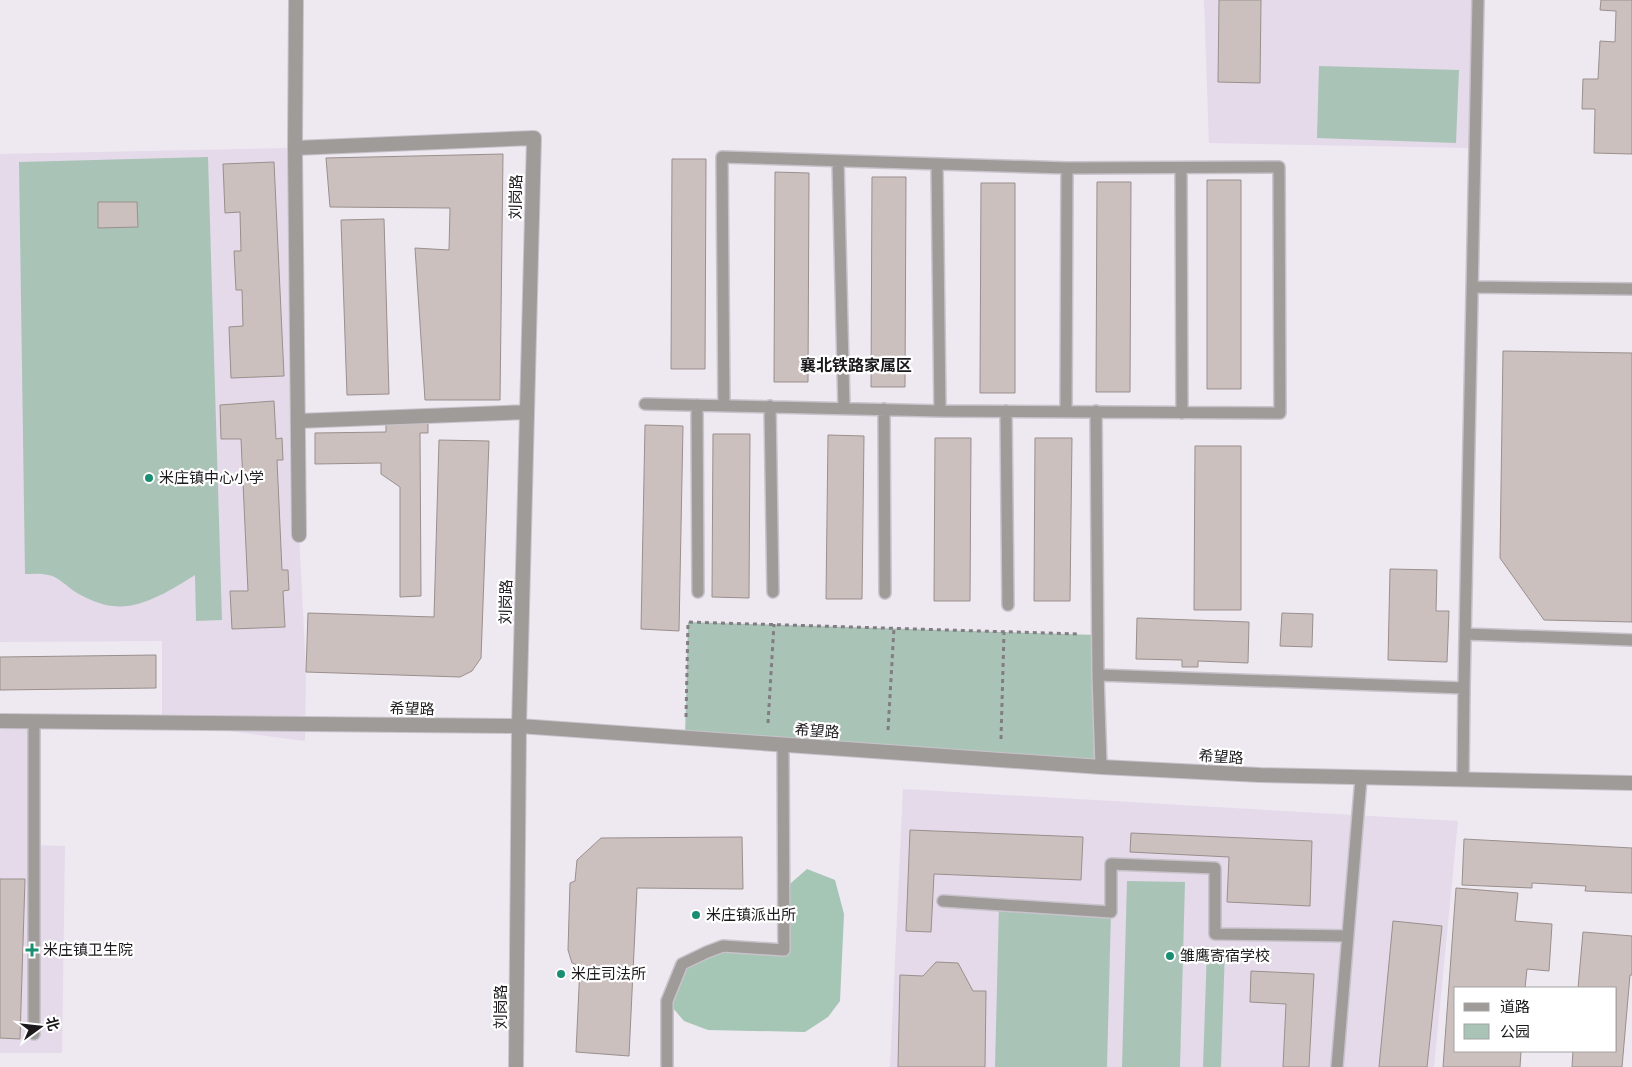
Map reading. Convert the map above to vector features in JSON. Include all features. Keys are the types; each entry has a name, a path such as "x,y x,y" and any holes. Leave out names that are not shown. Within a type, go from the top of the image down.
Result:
{"street":[{"path":"296,0 295,148 300,535"},
{"name":"刘岗路","path":"295,148 534,138 519,726 516,1067"},
{"path":"298,421 527,412"},
{"name":"希望路","path":"0,721 519,726 1101,767 1260,775 1632,783"}],"lane":[{"path":"1463,780 1478,0"},
{"path":"645,404 724,406 770,406 940,411 1280,413 1279,168 1067,168 722,157 724,406"},
{"path":"838,161 844,408"},
{"path":"937,164 940,411"},
{"path":"1066,411 1067,168"},
{"path":"1181,168 1182,413"},
{"path":"1472,287 1632,289"},
{"path":"697,405 698,592"},
{"path":"770,406 773,592"},
{"path":"884,409 886,593"},
{"path":"1006,411 1008,605"},
{"path":"1096,411 1098,675 1101,767"},
{"path":"1465,634 1632,640"},
{"path":"1098,675 1464,688"},
{"path":"34,721 34,1034"},
{"path":"667,1067 667,1001 682,964 724,946 784,950 783,745"},
{"path":"1337,1067 1361,778"},
{"path":"943,901 1111,912 1110,864 1215,868 1215,934 1348,936"}],"path":[{"path":"685,738 688,622 1098,635"},
{"path":"766,743 774,624"},
{"path":"887,752 894,628"},
{"path":"1000,760 1004,632"}],"shaded area":[{"path":"1204,0 1477,0 1472,148 1209,143"},
{"name":"米庄镇中心小学","path":"295,148 299,535 306,672 305,741 162,722 162,641 0,642 0,154"},
{"name":"米庄镇卫生院","path":"0,721 34,721 35,845 65,846 62,1053 0,1053"},
{"name":"雏鹰寄宿学校","path":"903,789 1458,821 1434,1067 890,1067"}],"green space":[{"path":"1319,66 1459,70 1456,143 1317,138"},
{"path":"208,157 222,620 196,621 195,575 145,602 123,606 99,603 77,593 52,576 25,574 19,162"},
{"path":"688,622 1098,635 1101,767 685,738"},
{"path":"807,869 835,880 844,914 840,1001 828,1017 805,1032 708,1030 684,1021 667,1001 682,964 707,952 784,950 783,890"},
{"path":"1127,881 1185,882 1180,1067 1122,1067"},
{"path":"999,905 1111,912 1107,1067 995,1067"},
{"path":"1207,948 1225,949 1221,1067 1203,1067"}],"building":[{"path":"1219,0 1261,0 1260,83 1218,82"},
{"path":"1601,0 1632,0 1632,154 1594,153 1595,109 1582,109 1583,79 1598,79 1600,41 1615,42 1616,11 1600,10"},
{"path":"503,154 500,400 425,400 415,248 449,250 450,208 330,207 326,158"},
{"path":"672,159 706,159 705,369 671,369"},
{"path":"274,162 284,376 231,378 229,327 243,326 242,290 236,290 234,251 241,251 240,212 225,213 223,164"},
{"path":"775,172 809,173 808,382 774,382"},
{"path":"872,177 906,177 905,387 871,387"},
{"path":"1207,180 1241,180 1241,389 1207,389"},
{"path":"1097,182 1131,182 1130,392 1096,392"},
{"path":"981,183 1015,183 1015,393 980,393"},
{"path":"98,202 137,202 138,227 98,228"},
{"path":"384,219 389,394 347,395 341,220"},
{"path":"1503,351 1632,353 1632,622 1544,620 1500,558"},
{"path":"274,401 276,439 282,438 283,460 277,460 282,570 288,570 289,590 283,591 285,627 232,629 230,591 248,591 241,439 221,439 220,405"},
{"path":"428,423 428,433 420,433 421,596 400,597 400,487 381,474 381,463 315,464 315,433 386,432 386,424"},
{"path":"645,425 683,426 679,631 641,629"},
{"path":"713,434 750,434 749,598 712,597"},
{"path":"828,435 864,436 862,599 826,599"},
{"path":"935,438 971,438 970,601 934,601"},
{"path":"1035,438 1072,438 1070,601 1034,601"},
{"path":"439,440 489,441 481,658 472,671 460,677 306,672 308,613 434,617"},
{"path":"1195,446 1241,446 1241,610 1194,610"},
{"path":"1390,569 1437,570 1436,611 1449,611 1447,662 1388,660"},
{"path":"1282,613 1313,614 1312,647 1280,646"},
{"path":"1137,618 1249,622 1248,663 1198,661 1198,667 1182,667 1182,660 1136,659"},
{"path":"156,655 156,688 0,690 0,657"},
{"path":"910,830 1083,837 1081,880 934,874 931,932 906,931"},
{"path":"1131,833 1312,841 1310,906 1227,902 1229,857 1130,852"},
{"path":"742,837 743,889 637,888 629,1056 576,1052 580,966 572,963 568,950 570,883 575,881 577,860 601,838"},
{"path":"1464,839 1632,848 1632,893 1585,891 1586,886 1532,883 1532,888 1462,885"},
{"path":"0,879 25,879 20,1039 0,1038"},
{"path":"1456,888 1518,893 1515,921 1552,924 1549,971 1527,969 1525,987 1454,987 1454,1052 1521,1052 1520,1067 1443,1067"},
{"path":"1393,921 1442,926 1427,1067 1379,1067"},
{"path":"1583,932 1632,936 1632,975 1630,975 1622,1067 1572,1067 1573,1052 1617,1052 1617,987 1578,987"},
{"path":"936,962 958,963 973,991 986,991 985,1067 898,1067 900,975 923,976"},
{"path":"1251,971 1314,974 1309,1067 1283,1067 1286,1004 1250,1002"}],"place":[{"name":"米庄镇中心小学","path":"149,478"},
{"name":"米庄镇派出所","path":"696,915"},
{"name":"米庄镇卫生院","path":"32,950"},
{"name":"雏鹰寄宿学校","path":"1170,956"},
{"name":"米庄司法所","path":"561,974"}],"district":[{"name":"襄北铁路家属区","path":"856,365"}]}
